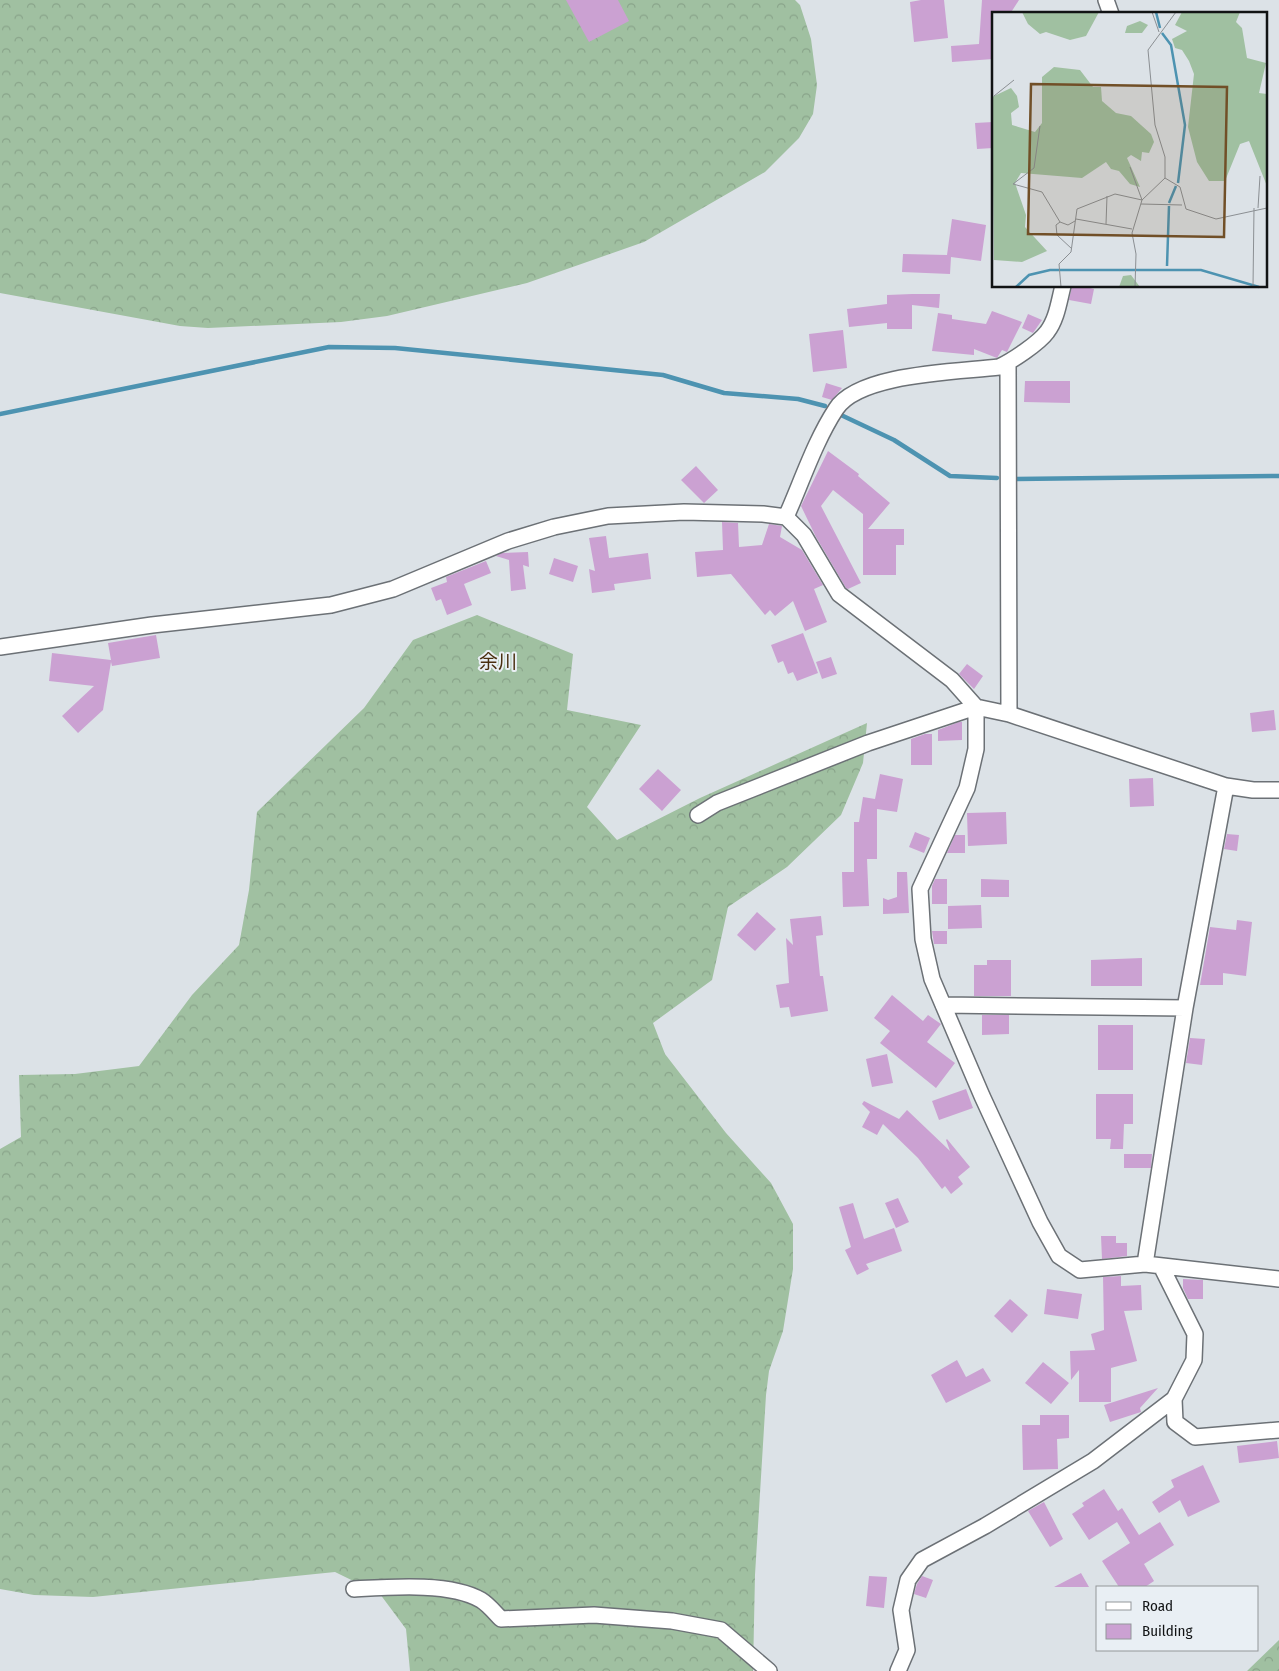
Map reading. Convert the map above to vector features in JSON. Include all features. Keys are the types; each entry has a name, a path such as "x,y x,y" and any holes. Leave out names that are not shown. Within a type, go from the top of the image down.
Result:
{"street":[{"path":"1106,0 1110,12"},
{"path":"786,517 837,407 861,388 887,380 999,367 1047,332 1056,314 1062,288"},
{"path":"1008,362 1009,714"},
{"path":"0,647 152,625 331,605 393,589 508,541 554,527 608,516 684,512 763,514 786,517 804,535 839,594 952,680 976,708 976,750 967,788 920,888 923,939 932,979 943,1005 986,1105 1040,1222 1058,1256 1080,1270 1145,1264 1279,1279"},
{"path":"698,815 717,803 868,743 976,708 1009,714 1226,786 1253,790 1279,790"},
{"path":"1145,1264 1185,1008 1226,786"},
{"path":"943,1005 1185,1008"},
{"path":"898,1671 907,1650 901,1610 908,1580 922,1560 986,1526 1093,1461 1174,1399 1194,1360 1195,1334 1161,1266"},
{"path":"1174,1399 1175,1422 1195,1437 1279,1430"},
{"path":"354,1589 399,1586 461,1592 482,1600 501,1619 594,1615 672,1621 721,1630 768,1671"}],"green space":[{"path":"0,0 795,0 800,5 811,39 817,85 813,114 799,138 765,172 644,242 527,283 387,316 341,322 208,328 180,326 0,293"},
{"path":"477,615 573,654 567,710 641,725 587,807 617,840 700,798 867,723 863,763 841,815 787,867 728,907 712,980 653,1023 665,1054 726,1133 771,1183 793,1224 793,1269 783,1331 769,1371 766,1395 755,1575 753,1671 410,1671 406,1629 380,1594 335,1572 93,1597 34,1595 0,1589 0,1149 21,1137 19,1075 75,1074 139,1066 192,995 239,945 249,890 257,812 364,708 413,640"},
{"path":"1279,1640 1279,1671 1247,1671"}],"building":[{"path":"566,0 618,0 629,21 589,42"},
{"path":"944,0 948,38 914,42 910,2"},
{"path":"982,0 1019,0 1011,12 992,12 992,59 952,62 951,46 979,44"},
{"path":"992,122 992,148 977,149 975,123"},
{"path":"952,219 986,225 981,261 951,257 950,274 902,272 903,254 947,255"},
{"path":"1072,288 1094,289 1091,304 1069,300"},
{"path":"940,294 939,308 912,305 912,329 887,329 887,323 849,327 847,309 887,304 887,295"},
{"path":"992,311 1022,322 1007,352 1002,350 997,358 974,349 974,355 932,351 938,313 952,315 952,319 986,324"},
{"path":"1028,314 1042,320 1033,333 1022,328"},
{"path":"843,330 847,368 813,372 809,334"},
{"path":"1025,381 1070,381 1070,403 1024,402"},
{"path":"826,383 842,388 832,400 822,397"},
{"path":"828,451 859,474 858,476 890,503 868,529 904,529 904,545 896,545 896,575 863,575 863,514 833,490 821,506 861,583 848,589 846,588 816,537 801,506"},
{"path":"696,466 718,490 704,503 681,480"},
{"path":"722,522 738,523 739,547 762,545 769,524 782,526 780,537 802,550 823,585 814,589 827,622 805,631 793,601 775,616 770,610 765,615 731,574 697,577 695,552 723,550"},
{"path":"606,536 609,558 648,553 651,579 614,584 615,590 592,593 589,569 595,571 589,538"},
{"path":"528,552 529,567 523,565 526,589 511,591 509,560 496,556 502,553"},
{"path":"554,558 578,566 573,582 549,574"},
{"path":"486,561 491,573 464,584 472,605 447,615 441,599 436,601 431,588 447,582 446,577"},
{"path":"803,633 818,673 797,681 793,672 788,674 783,661 778,663 771,645"},
{"path":"156,635 160,658 112,666 111,662 103,710 78,733 62,716 94,686 49,681 52,653 111,660 108,643"},
{"path":"831,657 837,674 822,679 816,662"},
{"path":"967,664 983,676 974,689 959,674"},
{"path":"1274,710 1276,730 1252,732 1250,713"},
{"path":"962,722 962,740 938,741 938,730"},
{"path":"925,734 932,734 932,765 911,765 911,739"},
{"path":"658,769 681,790 662,811 639,789"},
{"path":"880,774 903,779 897,812 877,809 877,859 867,859 869,906 843,907 842,872 854,872 854,822 859,822 863,797 875,799"},
{"path":"1153,778 1154,806 1130,807 1129,779"},
{"path":"1006,812 1007,844 968,846 967,813"},
{"path":"915,832 930,838 924,853 909,847"},
{"path":"1227,834 1239,835 1237,851 1224,849"},
{"path":"955,835 965,835 965,853 947,853"},
{"path":"897,872 907,872 909,913 883,914 883,898 888,900 897,897"},
{"path":"935,879 947,879 947,904 932,904 932,886"},
{"path":"981,879 1009,880 1009,897 981,897"},
{"path":"981,905 982,928 948,929 948,906"},
{"path":"757,912 776,929 755,951 737,935"},
{"path":"821,916 823,935 816,936 820,976 823,976 828,1011 791,1017 789,1007 780,1008 776,985 789,983 786,938 793,945 790,919"},
{"path":"1237,920 1252,922 1246,976 1223,973 1223,985 1200,985 1210,927 1236,930"},
{"path":"932,931 947,931 947,944 934,944"},
{"path":"1142,958 1142,986 1091,986 1091,960"},
{"path":"987,960 1011,960 1011,996 974,996 974,965 987,965"},
{"path":"892,995 923,1021 928,1015 941,1024 927,1042 955,1063 936,1088 880,1043 890,1031 874,1018"},
{"path":"982,1015 1009,1015 1009,1034 982,1035"},
{"path":"1098,1025 1133,1025 1133,1070 1098,1070"},
{"path":"1190,1038 1205,1039 1202,1065 1186,1063"},
{"path":"887,1054 893,1083 872,1087 866,1059"},
{"path":"966,1089 973,1108 939,1120 932,1101"},
{"path":"1096,1094 1133,1094 1133,1124 1124,1124 1123,1149 1110,1149 1111,1139 1096,1139"},
{"path":"864,1101 899,1119 907,1110 950,1151 947,1139 970,1167 958,1177 963,1184 951,1194 945,1186 942,1189 918,1158 883,1124 877,1135 862,1127 870,1112 862,1104"},
{"path":"1124,1154 1152,1154 1151,1168 1124,1168"},
{"path":"898,1198 909,1222 896,1228 885,1203"},
{"path":"853,1203 864,1239 894,1228 902,1251 866,1264 869,1269 857,1275 845,1250 851,1247 839,1207"},
{"path":"1101,1236 1116,1236 1116,1243 1127,1243 1127,1256 1102,1259"},
{"path":"1121,1276 1121,1286 1141,1285 1142,1310 1124,1311 1137,1361 1111,1368 1111,1402 1079,1402 1079,1370 1071,1380 1070,1351 1095,1350 1091,1334 1104,1330 1103,1277"},
{"path":"1183,1279 1203,1280 1203,1299 1188,1299 1183,1288"},
{"path":"1047,1289 1082,1294 1078,1319 1044,1314"},
{"path":"1010,1299 1028,1315 1012,1333 994,1316"},
{"path":"957,1360 966,1377 983,1368 991,1381 946,1403 931,1375"},
{"path":"1043,1362 1069,1383 1051,1404 1025,1383"},
{"path":"1158,1388 1140,1408 1141,1412 1110,1422 1104,1405"},
{"path":"1040,1415 1069,1415 1069,1438 1057,1439 1058,1469 1023,1470 1022,1425 1040,1425"},
{"path":"1277,1441 1279,1458 1239,1463 1237,1446"},
{"path":"1203,1465 1220,1502 1188,1517 1180,1500 1159,1513 1152,1502 1174,1487 1171,1480"},
{"path":"1104,1489 1118,1511 1122,1508 1139,1535 1160,1522 1174,1545 1144,1564 1154,1581 1146,1586 1118,1586 1102,1561 1130,1543 1117,1522 1089,1540 1072,1514 1084,1506 1082,1503"},
{"path":"1044,1502 1063,1539 1050,1547 1028,1511"},
{"path":"1081,1573 1089,1587 1054,1587"},
{"path":"869,1576 887,1577 884,1608 866,1606"},
{"path":"922,1576 933,1580 926,1598 914,1594"}],"waterway":[{"path":"0,414 329,347 395,348 663,375 724,393 798,399 825,406"},
{"path":"841,415 894,440 950,476 997,478"},
{"path":"1014,479 1279,476"}],"district":[{"name":"余川","path":"498,661"}]}
